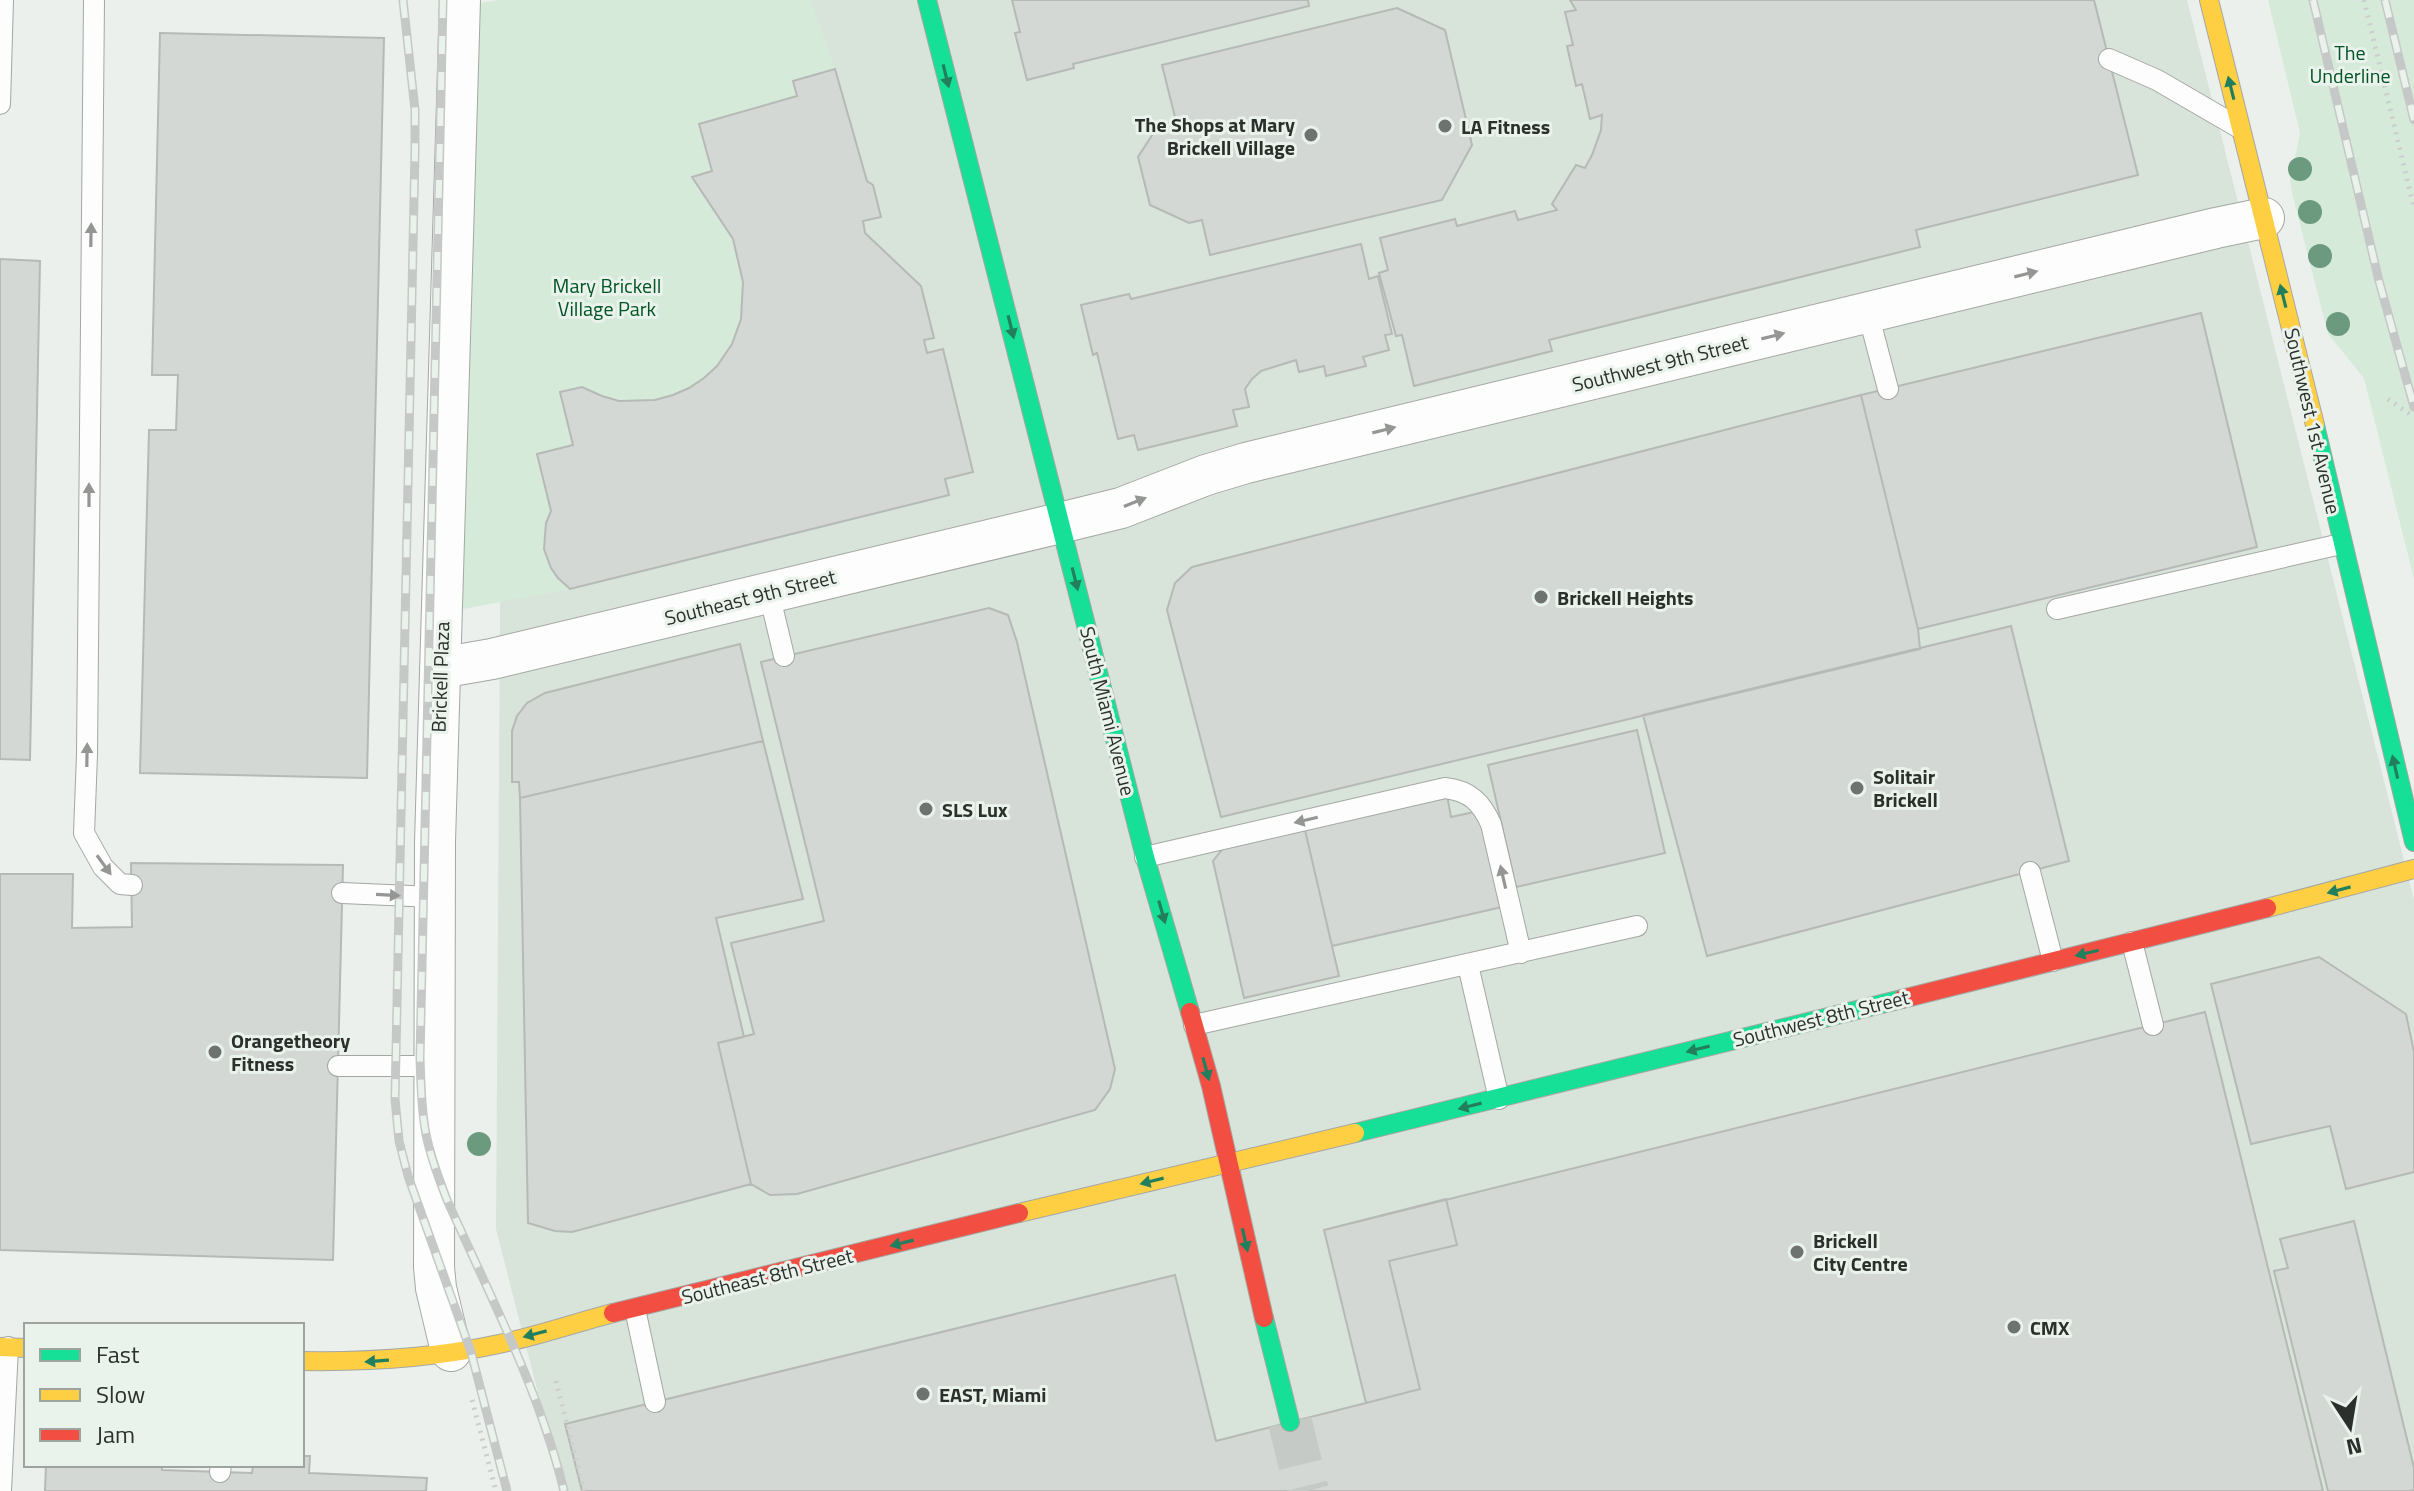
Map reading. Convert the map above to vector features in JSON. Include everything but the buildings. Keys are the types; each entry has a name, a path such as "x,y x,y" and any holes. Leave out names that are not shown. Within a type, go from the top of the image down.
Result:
{"main road":[{"name":"South Miami Avenue","path":"927,0 1145,857 1194,1025 1290,1422"},
{"name":"Southwest 1st Avenue","path":"2209,0 2414,842"},
{"name":"Southwest 8th Street","path":"1228,1164 2132,942 2414,869"},
{"name":"Southeast 8th Street","path":"304,1361 359,1362 408,1358 499,1344 1228,1164"}],"street":[{"name":"Brickell Plaza","path":"451,1351 434,1267 434,897 460,0"},
{"name":"Southwest 9th Street","path":"1060,523 1121,508 1246,463 2264,218"},
{"name":"Southeast 9th Street","path":"440,668 513,654 1060,523"}],"lane":[{"path":"0,104 3,0"},
{"path":"94,0 84,833 103,867 120,884 132,885"},
{"path":"2109,59 2157,80 2241,129"},
{"path":"1868,313 1888,389"},
{"path":"2057,609 2341,544"},
{"path":"769,593 784,656"},
{"path":"1145,857 1445,788 1458,789 1471,794 1484,808 1491,824 1521,953"},
{"path":"2030,872 2053,961"},
{"path":"342,893 434,897"},
{"path":"1194,1025 1637,926"},
{"path":"2132,942 2153,1025"},
{"path":"1468,965 1499,1099"},
{"path":"338,1066 433,1066"},
{"path":"635,1309 655,1402"},
{"path":"1,1491 11,1347"}],"path":[{"path":"2364,0 2414,208"},
{"path":"2388,399 2414,417"},
{"path":"556,1381 584,1491"},
{"path":"472,1400 496,1491"}],"shaded area":[{"path":"504,0 2187,0 2414,900 2414,1491 563,1491 496,1229"}],"green space":[{"name":"Mary Brickell Village Park","path":"498,0 811,0 835,69 793,81 797,96 700,124 712,171 897,370 538,454 551,511 543,536 548,559 558,578 570,589 458,610 480,3"},
{"name":"The Underline","path":"2268,0 2414,0 2414,579 2364,378 2328,334 2292,193 2290,181 2300,133"}],"tunnel":[{"path":"1290,1422 1307,1491"}],"railway":[{"path":"403,0 415,110 415,151 395,1099 399,1141 408,1176 471,1352 507,1491"},
{"path":"443,0 420,1058 422,1106 432,1159 441,1184 527,1379 554,1453 564,1491"},
{"path":"2313,0 2379,281 2414,407"},
{"path":"2385,0 2414,120"}],"traffic: fast":[{"path":"927,0 1145,857 1190,1012"},
{"path":"2315,425 2414,842"},
{"path":"1355,1133 1902,999"},
{"path":"1264,1318 1290,1422"}],"traffic: slow":[{"path":"2209,0 2315,425"},
{"path":"2267,908 2414,869"},
{"path":"1019,1213 1355,1133"},
{"path":"304,1361 376,1360 450,1353 513,1341 613,1313"},
{"path":"0,1347 24,1348"}],"traffic: jam":[{"path":"1902,999 2267,908"},
{"path":"1190,1012 1211,1086 1264,1318"},
{"path":"613,1313 1019,1213"}],"place":[{"name":"LA Fitness","path":"1445,126"},
{"name":"The Shops at Mary Brickell Village","path":"1311,135"},
{"name":"Brickell Heights","path":"1541,597"},
{"name":"Solitair Brickell","path":"1857,788"},
{"name":"SLS Lux","path":"926,809"},
{"name":"Orangetheory Fitness","path":"215,1052"},
{"name":"Brickell City Centre","path":"1797,1252"},
{"name":"CMX","path":"2014,1327"},
{"name":"EAST, Miami","path":"923,1394"}]}
